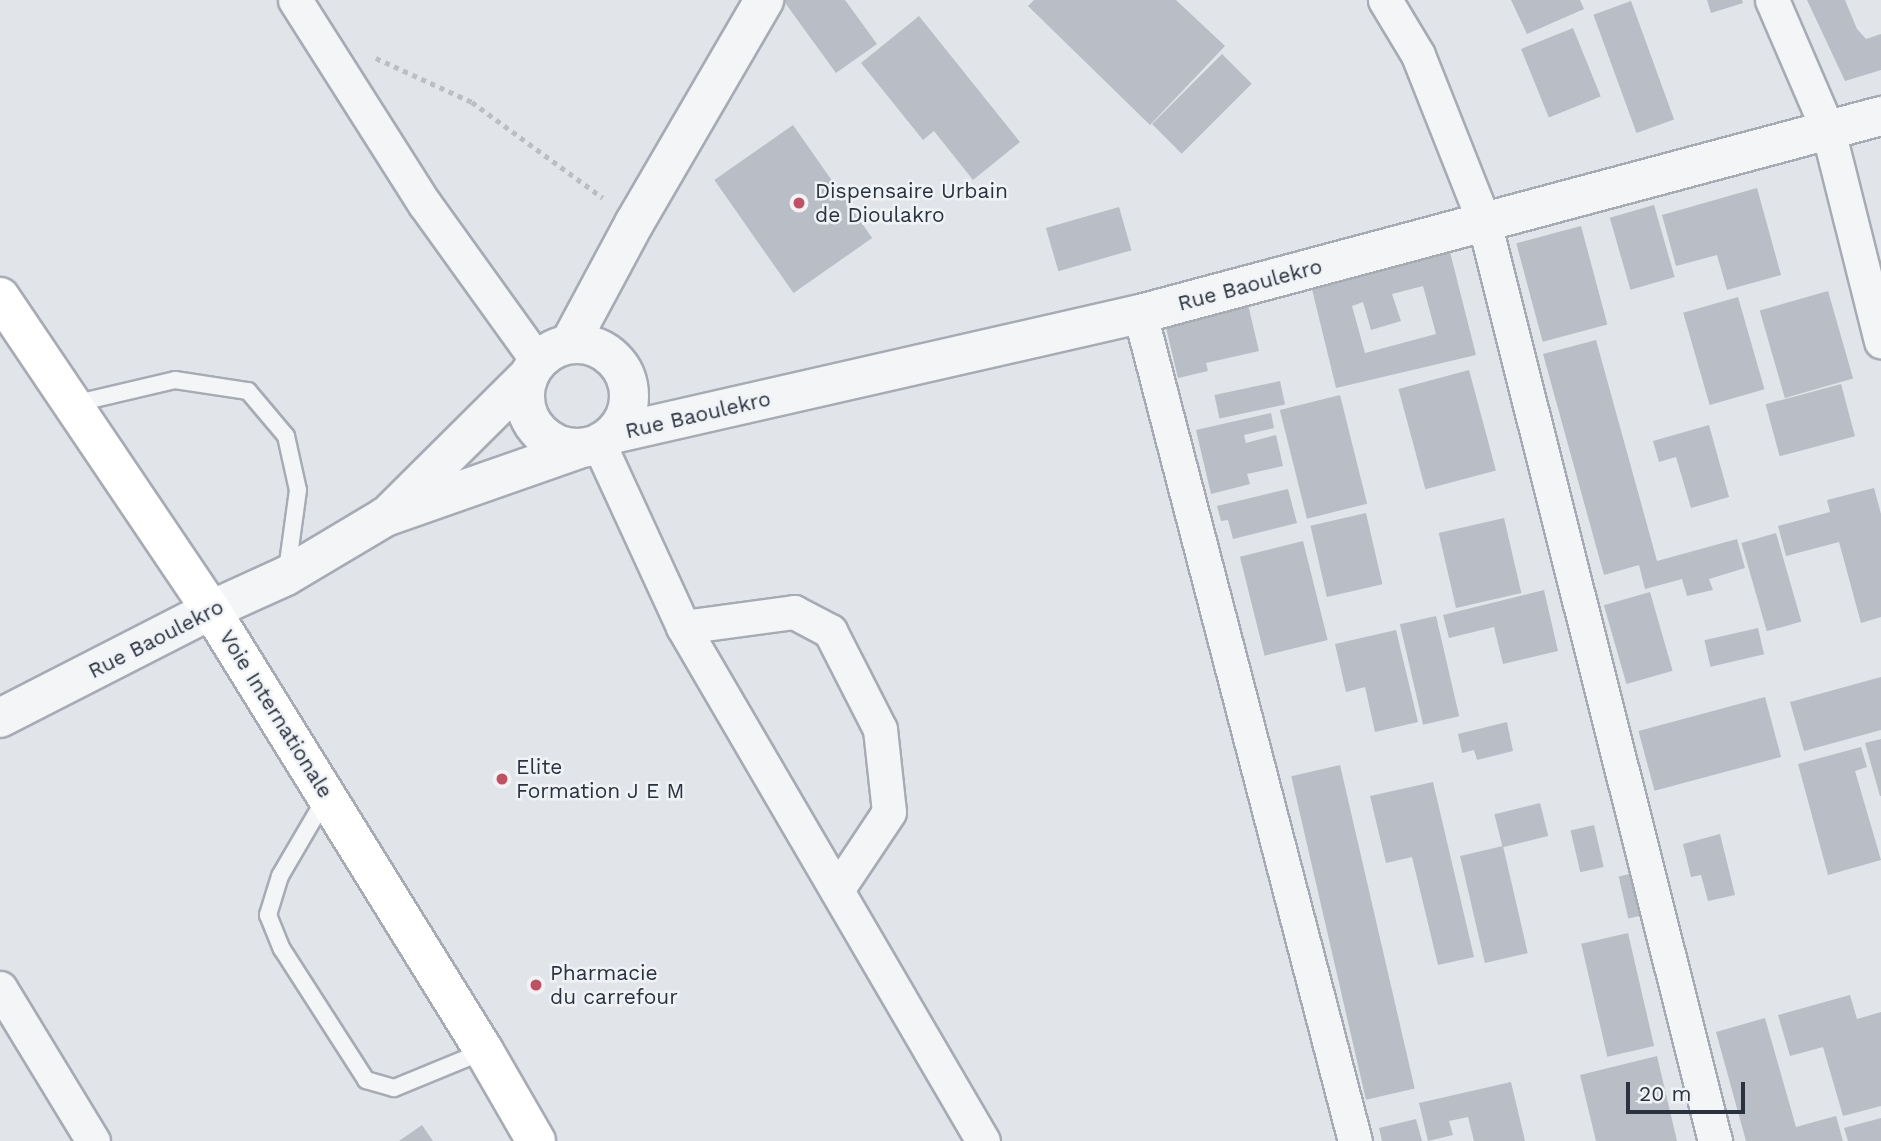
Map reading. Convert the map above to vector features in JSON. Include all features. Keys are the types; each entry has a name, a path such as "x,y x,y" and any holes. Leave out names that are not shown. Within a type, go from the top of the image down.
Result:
{"main road":[{"name":"Voie Internationale","path":"0,297 211,610 484,1051 536,1141"}],"street":[{"path":"295,0 424,203 544,360"},
{"path":"544,360 586,344 601,349 615,359 624,372 629,389 623,421 597,442 554,444 534,428 523,404 544,360 635,222 764,0"},
{"path":"1385,0 1418,55 1484,222 1715,1141"},
{"path":"1772,0 1828,130 1881,341"},
{"name":"Rue Baoulekro","path":"0,718 211,610 286,576 386,517 597,442 1140,314 1881,116"},
{"path":"1140,314 1355,1141"},
{"name":"Rue Baoulekro","path":"386,517 544,360"},
{"path":"597,442 684,627 983,1141"},
{"path":"684,627 794,612 830,631 880,729 889,812 836,890"},
{"path":"0,988 93,1141"}],"lane":[{"path":"73,404 175,380 248,391 286,436 298,490 286,576"},
{"path":"327,795 279,876 268,915 282,949 366,1080 394,1088 484,1051"}],"path":[{"path":"317,31 472,102 635,222"}],"building":[{"path":"783,0 845,0 877,44 836,73"},
{"path":"1034,0 1176,0 1225,46 1150,125 1028,6"},
{"path":"1511,0 1580,0 1584,9 1527,34"},
{"path":"1707,0 1742,0 1743,3 1711,13"},
{"path":"1807,0 1845,0 1857,29 1866,39 1881,34 1881,70 1845,81"},
{"path":"1631,1 1674,119 1637,133 1593,15"},
{"path":"919,16 1020,142 973,180 934,131 923,140 861,63"},
{"path":"1573,28 1601,97 1549,118 1521,49"},
{"path":"1222,54 1252,84 1182,154 1152,124"},
{"path":"793,125 872,238 794,293 714,180"},
{"path":"1757,188 1781,275 1727,290 1717,255 1676,266 1662,215"},
{"path":"1654,205 1675,277 1630,290 1610,218"},
{"path":"1119,207 1131,250 1058,271 1046,228"},
{"path":"1581,226 1607,325 1543,342 1516,243"},
{"path":"1450,252 1476,355 1336,388 1311,285","holes":["1423,286 1436,334 1365,353 1352,306 1363,302 1371,330 1401,321 1392,294"]},
{"path":"1828,291 1853,378 1785,398 1760,311"},
{"path":"1246,296 1259,351 1206,363 1208,371 1178,378 1163,315"},
{"path":"1738,297 1764,389 1710,405 1683,313"},
{"path":"1596,340 1657,561 1737,539 1745,568 1709,579 1713,590 1687,596 1682,579 1645,589 1639,565 1604,575 1543,354"},
{"path":"1469,370 1496,470 1425,489 1398,389"},
{"path":"1280,381 1285,404 1219,418 1214,395"},
{"path":"1841,384 1855,436 1780,456 1766,404"},
{"path":"1340,395 1367,504 1307,519 1280,410"},
{"path":"1271,413 1274,428 1244,435 1246,443 1276,435 1283,466 1247,474 1250,484 1211,494 1196,430"},
{"path":"1709,425 1729,497 1691,508 1676,457 1659,462 1653,441"},
{"path":"1874,488 1881,514 1881,617 1861,623 1839,542 1786,556 1778,526 1830,512 1827,500"},
{"path":"1288,489 1297,523 1233,539 1228,520 1221,521 1217,506"},
{"path":"1366,513 1382,584 1327,597 1310,526"},
{"path":"1504,518 1521,593 1456,608 1439,533"},
{"path":"1776,533 1801,621 1767,631 1741,543"},
{"path":"1303,541 1328,640 1265,656 1240,557"},
{"path":"1544,590 1558,651 1503,664 1494,627 1449,638 1443,615"},
{"path":"1650,592 1673,671 1626,684 1604,605"},
{"path":"1436,616 1459,716 1423,725 1400,624"},
{"path":"1758,628 1764,654 1710,667 1704,640"},
{"path":"1396,630 1418,722 1375,732 1365,687 1346,692 1335,644"},
{"path":"1881,677 1881,730 1804,751 1790,702"},
{"path":"1765,697 1781,757 1655,791 1638,731"},
{"path":"1507,722 1513,751 1477,760 1474,750 1462,753 1458,734"},
{"path":"1881,739 1881,796 1880,796 1865,743"},
{"path":"1861,747 1867,767 1855,771 1881,860 1828,875 1798,764"},
{"path":"1340,765 1415,1088 1366,1100 1291,776"},
{"path":"1433,782 1474,957 1438,965 1412,857 1386,863 1370,796"},
{"path":"1540,803 1548,836 1503,847 1494,814"},
{"path":"1594,825 1604,867 1580,872 1571,830"},
{"path":"1720,834 1735,895 1708,901 1701,875 1691,877 1683,844"},
{"path":"1503,846 1528,953 1485,963 1460,856"},
{"path":"1643,871 1653,913 1628,919 1619,877"},
{"path":"1628,933 1654,1046 1607,1057 1581,944"},
{"path":"1850,995 1857,1019 1881,1012 1881,1106 1843,1116 1823,1047 1790,1056 1778,1015"},
{"path":"1765,1018 1796,1127 1836,1116 1843,1141 1746,1141 1716,1032"},
{"path":"1657,1056 1677,1141 1596,1141 1580,1075"},
{"path":"1511,1082 1525,1141 1474,1141 1468,1117 1449,1121 1453,1135 1428,1141 1419,1103"},
{"path":"1881,1118 1881,1141 1848,1141 1844,1128"},
{"path":"1416,1119 1422,1141 1382,1141 1379,1128"},
{"path":"422,1125 433,1141 399,1141"}],"place":[{"name":"Dispensaire Urbain de Dioulakro","path":"799,203"},
{"name":"Elite Formation J E M","path":"502,779"},
{"name":"Pharmacie du carrefour","path":"536,985"}]}
